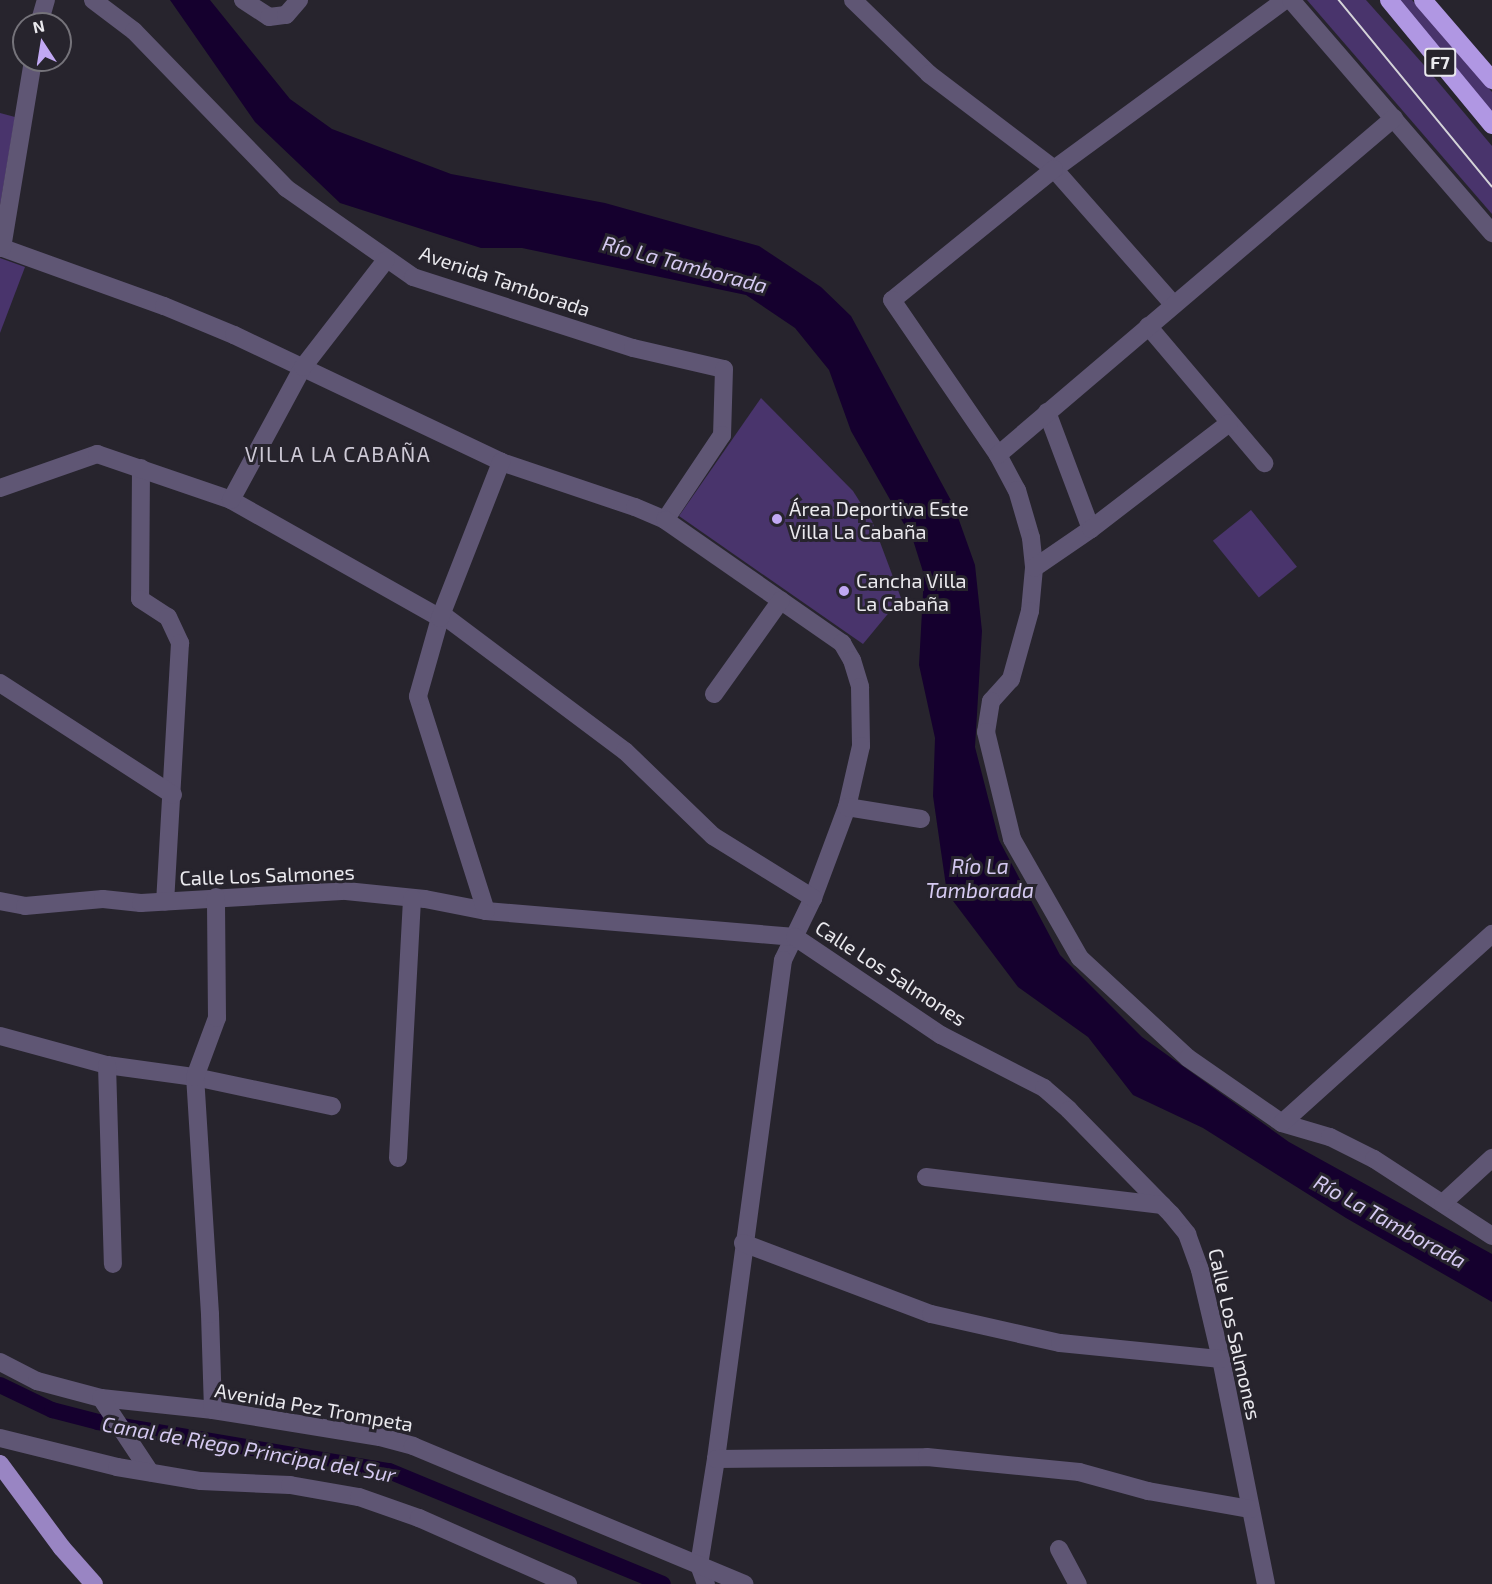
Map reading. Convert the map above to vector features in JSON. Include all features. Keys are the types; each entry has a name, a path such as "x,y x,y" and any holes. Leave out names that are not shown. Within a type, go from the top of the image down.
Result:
{"highway":[{"name":"F7","path":"1389,0 1492,125"},
{"name":"F7","path":"1423,0 1492,80"}],"main road":[{"path":"0,1464 62,1548 94,1584"}],"street":[{"name":"Avenida Tamborada","path":"93,0 134,31 286,188 413,277 633,348 724,369 722,435 665,520"},
{"path":"243,0 269,17 286,15 299,0"},
{"path":"853,0 929,74 1054,169 1173,304"},
{"path":"1285,0 1054,169 892,300 998,455 1017,489 1031,538 1034,568 1030,611 1011,679 991,701 986,732 1012,838 1080,958 1188,1058 1282,1122 1330,1137 1374,1159 1492,1236"},
{"path":"1291,0 1492,233"},
{"path":"31,72 1,247 164,306 303,367 501,462 635,507 665,520 842,643 852,660 860,687 861,746 847,807 813,898 783,960 743,1243 716,1459 699,1564 706,1584"},
{"path":"998,455 1394,118"},
{"path":"231,500 303,367 386,260"},
{"path":"1148,326 1264,462"},
{"path":"1047,412 1091,529"},
{"path":"1034,568 1091,529 1229,423"},
{"path":"0,488 97,454 231,500 442,616 625,752 713,836 813,898"},
{"path":"486,911 418,696 442,616 501,462"},
{"path":"141,468 140,599 168,617 180,643 173,795 165,902"},
{"path":"714,694 781,600"},
{"path":"0,683 173,795"},
{"path":"847,807 921,819"},
{"name":"Calle Los Salmones","path":"0,901 25,906 103,899 141,903 346,891 412,898 486,911 795,937 941,1035 1044,1088 1070,1110 1187,1234 1200,1270 1221,1359 1266,1584"},
{"path":"213,1410 210,1314 195,1077 217,1018 216,897"},
{"path":"398,1158 412,898"},
{"path":"1282,1122 1492,934"},
{"path":"0,1036 107,1065 195,1077 332,1106"},
{"path":"107,1065 113,1264"},
{"path":"1443,1203 1492,1158"},
{"path":"926,1177 1162,1205"},
{"path":"743,1243 931,1314 1060,1342 1221,1359"},
{"name":"Avenida Pez Trompeta","path":"0,1362 37,1381 101,1398 213,1410 380,1437 413,1446 744,1584"},
{"path":"101,1398 147,1468"},
{"path":"0,1438 201,1481 301,1486 359,1497 419,1518 568,1584"},
{"path":"716,1459 927,1457 1079,1472 1148,1491 1250,1509"},
{"path":"1059,1549 1078,1584"}],"shaded area":[{"path":"1307,0 1366,0 1423,64 1492,146 1492,214"},
{"path":"1399,0 1412,0 1492,92 1492,112"},
{"path":"0,113 15,117 0,206"},
{"path":"0,258 25,267 0,333"},
{"name":"Área Deportiva Este Villa La Cabaña","path":"761,398 853,491 872,521 901,598 863,644 679,516"},
{"path":"1251,510 1297,567 1259,598 1213,541"}],"water":[{"name":"Río La Tamborada","path":"170,0 210,0 290,99 332,129 451,174 605,203 759,246 821,287 851,316 954,506 975,565 982,631 975,747 999,840 1060,955 1142,1037 1289,1142 1492,1254 1492,1302 1346,1218 1203,1128 1133,1095 1088,1037 1018,987 947,893 933,796 935,738 919,665 924,575 913,540 851,431 829,370 795,328 746,295 522,248 481,248 340,203 255,122"}],"waterway":[{"name":"Canal de Riego Principal del Sur","path":"0,1385 52,1410 98,1422 389,1471 663,1584"}],"tram line":[{"path":"1339,0 1492,186"}],"place":[{"name":"Área Deportiva Este Villa La Cabaña","path":"777,519"},
{"name":"Cancha Villa La Cabaña","path":"844,591"}],"district":[{"name":"VILLA LA CABAÑA","path":"338,454"}]}
